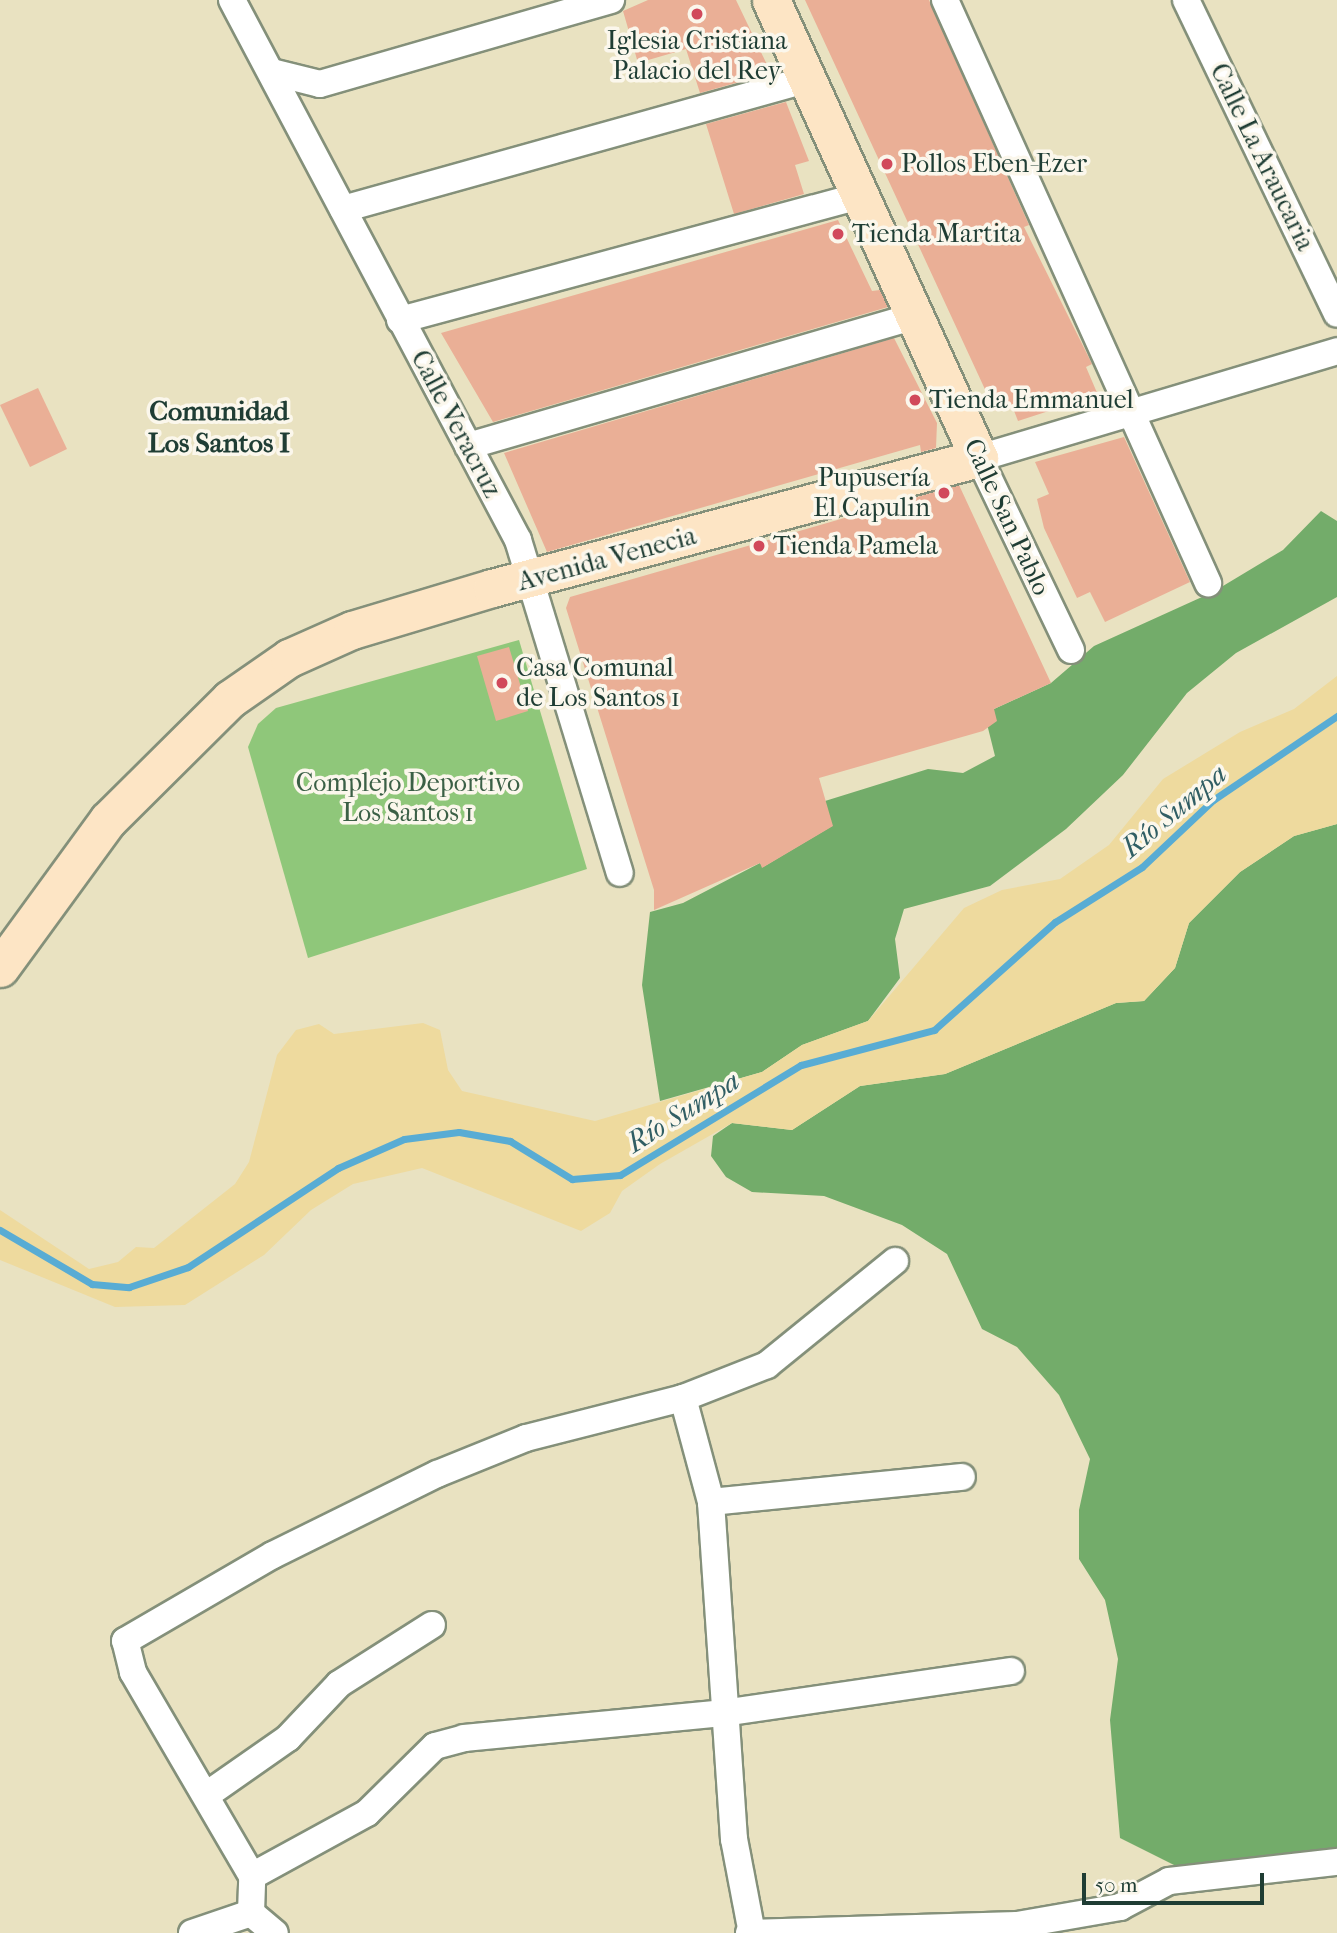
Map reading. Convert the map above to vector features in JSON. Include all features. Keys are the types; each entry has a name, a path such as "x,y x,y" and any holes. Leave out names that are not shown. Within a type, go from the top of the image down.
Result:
{"street":[{"name":"Calle Veracruz","path":"232,0 518,540 620,873"},
{"path":"272,72 320,83 611,0"},
{"name":"Calle San Pablo","path":"771,0 859,196 918,315 979,458 1071,650"},
{"path":"945,0 1209,583"},
{"name":"Calle La Araucaria","path":"1186,0 1337,314"},
{"path":"343,209 806,80"},
{"path":"400,320 859,196"},
{"path":"468,446 918,315"},
{"name":"Avenida Venecia","path":"0,968 108,820 230,699 289,658 352,630 979,458 1337,351"},
{"path":"251,1913 252,1876 208,1794 133,1672 125,1641 273,1555 437,1474 526,1437 683,1398 767,1364 895,1261"},
{"path":"683,1398 711,1502 723,1713 734,1839 750,1933 1017,1925 1120,1907 1169,1881 1337,1862"},
{"path":"711,1502 962,1477"},
{"path":"208,1794 288,1738 339,1684 432,1625"},
{"path":"252,1876 368,1814 435,1746 723,1713 1011,1671"},
{"path":"192,1933 251,1913"},
{"path":"251,1913 275,1933"}],"green space":[{"path":"1321,511 1337,521 1337,597 1236,653 1187,693 1123,775 1066,829 990,886 904,909 895,939 900,978 868,1021 802,1045 762,1072 660,1101 642,985 650,912 683,903 760,863 763,867 832,826 825,801 928,769 963,773 995,756 987,724 994,709 1051,683 1094,646 1213,592 1283,550"},
{"name":"Complejo Deportivo Los Santos 1","path":"519,640 587,869 308,958 248,747 258,724 276,708"},
{"path":"1337,824 1337,1848 1178,1867 1120,1838 1110,1720 1118,1659 1105,1600 1079,1559 1079,1510 1090,1459 1059,1395 1017,1347 982,1329 947,1254 902,1225 824,1196 752,1192 726,1177 711,1156 713,1136 732,1123 792,1130 860,1086 945,1074 1116,1003 1144,1001 1175,968 1189,923 1240,872 1294,836"}],"sand":[{"path":"1337,676 1337,824 1294,836 1240,872 1189,923 1175,968 1144,1001 1116,1003 945,1074 860,1086 792,1130 732,1123 660,1164 622,1191 610,1213 581,1231 422,1168 353,1184 311,1210 264,1255 185,1305 115,1307 0,1260 0,1210 89,1269 118,1262 136,1247 154,1248 235,1184 249,1162 277,1055 296,1030 319,1024 334,1034 423,1023 440,1030 448,1070 462,1091 595,1121 762,1072 802,1045 868,1021 964,908 1002,890 1060,879 1109,845 1163,779 1240,732 1294,709"}],"building":[{"path":"648,0 736,0 771,73 700,93 686,49 638,63 623,11"},
{"path":"805,0 929,0 1029,225 1024,227 1092,364 1086,367 1098,395 1018,421 1011,403 995,411"},
{"path":"786,102 809,161 795,165 804,194 734,214 706,124"},
{"path":"838,220 872,291 880,290 888,307 493,422 441,333"},
{"path":"894,338 937,423 936,448 921,452 920,445 547,552 504,453"},
{"path":"38,388 67,449 30,467 0,405"},
{"path":"1124,437 1190,582 1105,622 1090,592 1077,598 1044,528 1037,499 1049,494 1035,462"},
{"path":"959,485 1051,683 994,709 997,721 983,731 819,778 833,826 762,868 760,863 654,910 654,890 566,608 570,597"},
{"name":"Casa Comunal de Los Santos 1","path":"509,647 528,711 496,721 477,656"}],"waterway":[{"name":"Río Sumpa","path":"0,1230 92,1284 129,1287 188,1267 338,1168 404,1139 459,1132 510,1141 572,1179 620,1175 801,1065 934,1030 1055,922 1142,867 1213,800 1337,716"}],"place":[{"name":"Iglesia Cristiana Palacio del Rey","path":"697,14"},
{"name":"Pollos Eben-Ezer","path":"887,164"},
{"name":"Tienda Martita","path":"838,234"},
{"name":"Tienda Emmanuel","path":"915,400"},
{"name":"Pupusería El Capulin","path":"944,493"},
{"name":"Tienda Pamela","path":"759,546"},
{"name":"Casa Comunal de Los Santos 1","path":"502,683"}],"district":[{"name":"Comunidad Los Santos I","path":"219,427"}]}
